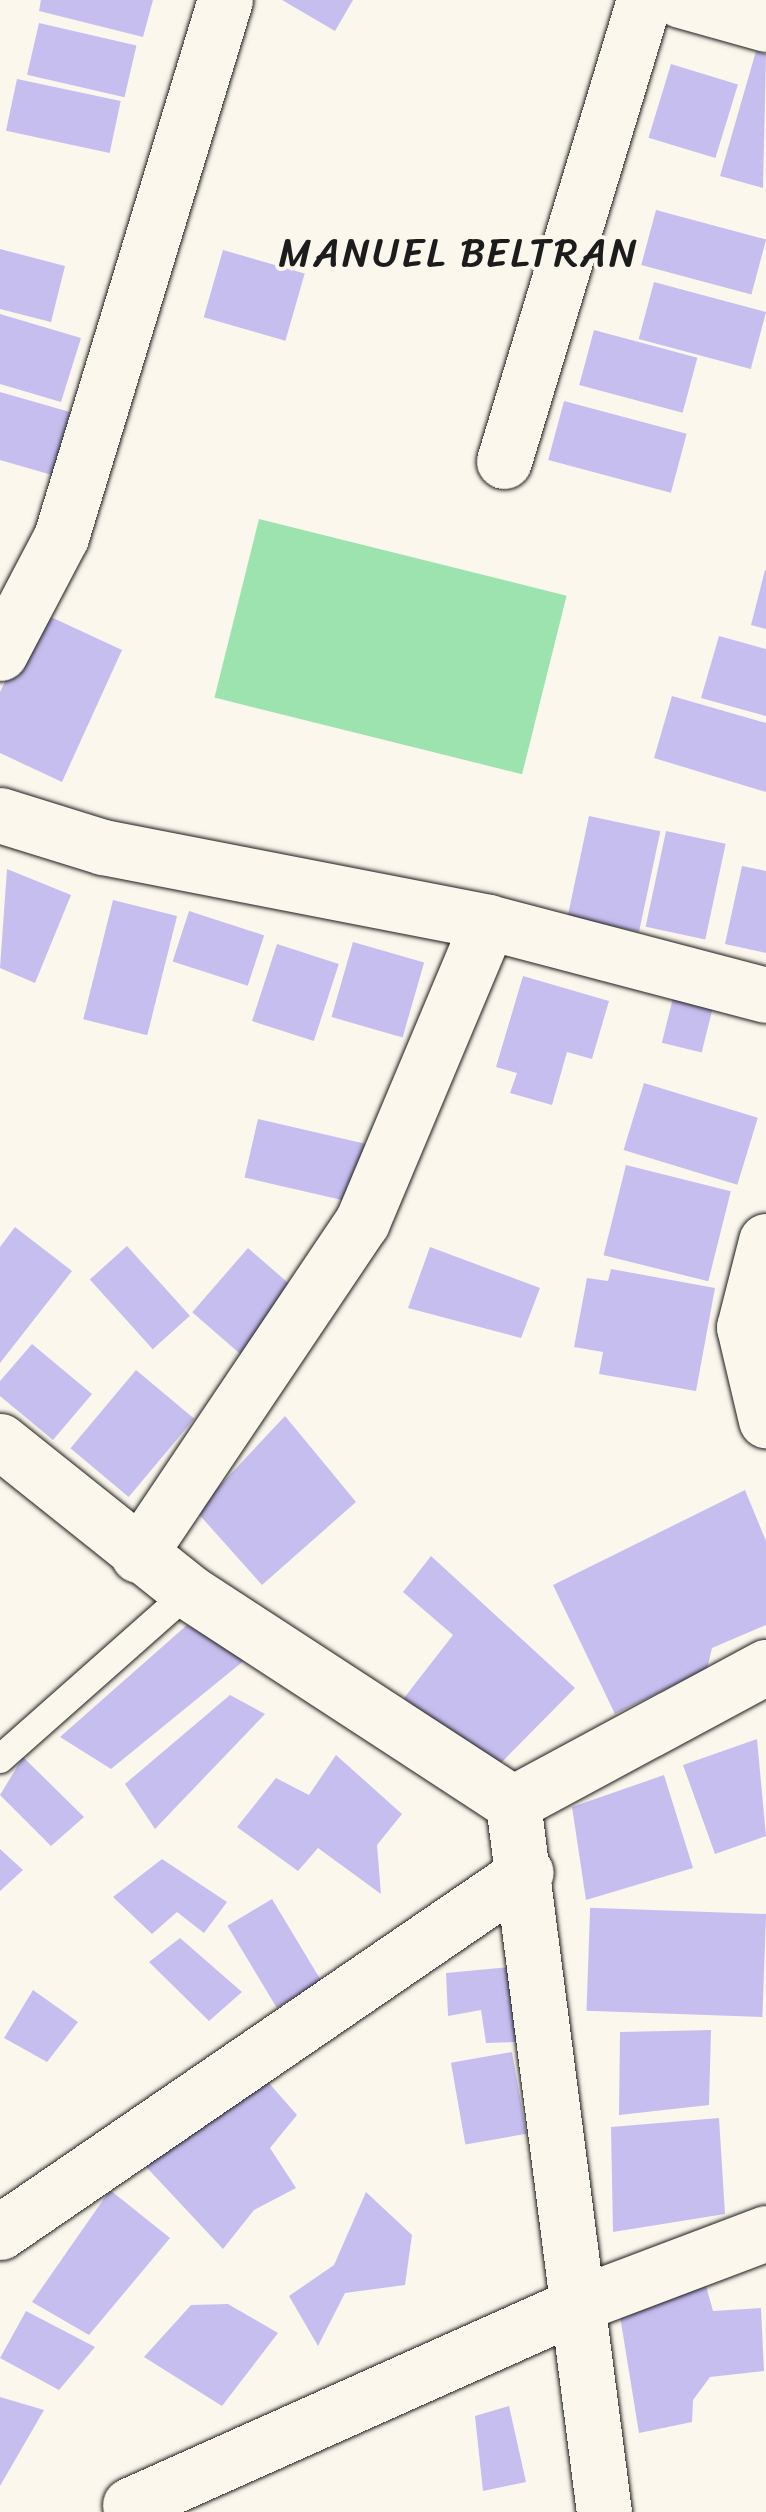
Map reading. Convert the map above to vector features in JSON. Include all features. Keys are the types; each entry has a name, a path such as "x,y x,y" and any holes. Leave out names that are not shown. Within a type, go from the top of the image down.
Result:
{"street":[{"path":"0,652 61,536 225,0"},
{"path":"504,461 644,0"},
{"path":"680,0 766,24"},
{"path":"0,815 140,855 488,922 766,995"},
{"path":"138,1555 362,1222 488,922"},
{"path":"766,1241 744,1327 766,1420"},
{"path":"0,1442 188,1592 513,1802 526,1872 604,2512"},
{"path":"513,1802 766,1667"},
{"path":"0,2232 526,1872"},
{"path":"130,2505 580,2303 766,2233"}],"lane":[{"path":"0,1759 188,1592"}],"green space":[{"path":"259,519 567,596 522,774 214,698"}],"building":[{"path":"41,0 153,0 143,37 39,11"},
{"path":"282,0 353,0 335,31"},
{"path":"39,23 136,45 125,97 27,75"},
{"path":"756,51 766,54 763,188 720,176"},
{"path":"671,64 738,84 715,158 648,138"},
{"path":"17,79 121,101 110,153 6,131"},
{"path":"656,210 766,239 751,295 641,265"},
{"path":"0,249 65,266 51,322 0,309"},
{"path":"223,250 305,273 285,341 204,317"},
{"path":"654,282 766,312 751,369 639,339"},
{"path":"0,314 81,338 61,402 0,384"},
{"path":"594,330 697,358 683,413 579,385"},
{"path":"0,392 70,412 52,475 0,460"},
{"path":"564,401 687,434 671,493 548,460"},
{"path":"766,571 766,629 751,625"},
{"path":"38,611 122,650 62,782 0,753 0,692"},
{"path":"719,636 766,649 766,716 701,698"},
{"path":"672,696 766,723 766,792 654,758"},
{"path":"589,816 660,831 639,932 568,917"},
{"path":"666,831 726,844 705,940 646,927"},
{"path":"742,866 766,871 766,953 725,944"},
{"path":"7,869 71,895 35,983 0,968"},
{"path":"113,900 177,916 147,1035 83,1019"},
{"path":"189,911 264,935 248,986 173,961"},
{"path":"353,942 424,962 403,1037 332,1017"},
{"path":"277,944 339,964 314,1041 252,1021"},
{"path":"523,976 609,1001 592,1059 567,1052 552,1105 510,1093 517,1073 496,1067"},
{"path":"673,998 713,1008 702,1053 662,1043"},
{"path":"644,1083 758,1118 737,1185 624,1150"},
{"path":"258,1119 365,1144 352,1202 245,1177"},
{"path":"626,1165 731,1191 708,1281 604,1255"},
{"path":"15,1227 72,1271 0,1363 0,1247"},
{"path":"127,1246 190,1316 153,1349 90,1279"},
{"path":"430,1247 540,1288 521,1338 408,1308"},
{"path":"248,1248 296,1290 241,1354 192,1312"},
{"path":"611,1269 715,1288 696,1391 599,1374 603,1352 574,1347 587,1278 608,1281"},
{"path":"32,1344 92,1394 53,1440 0,1396 0,1381"},
{"path":"136,1370 194,1419 129,1497 70,1448"},
{"path":"285,1416 356,1502 262,1585 196,1511"},
{"path":"745,1490 766,1541 766,1625 712,1648 707,1669 615,1714 553,1585"},
{"path":"431,1556 575,1688 493,1771 404,1698 453,1635 403,1592"},
{"path":"187,1625 246,1659 111,1769 60,1737"},
{"path":"230,1695 265,1714 155,1829 125,1784"},
{"path":"757,1739 766,1836 715,1854 683,1765"},
{"path":"336,1755 402,1814 377,1845 381,1894 318,1848 298,1871 237,1827 276,1778 309,1795"},
{"path":"23,1757 84,1817 51,1846 0,1795"},
{"path":"664,1775 693,1868 586,1900 572,1807"},
{"path":"0,1849 23,1870 0,1891"},
{"path":"162,1859 227,1902 204,1933 177,1912 152,1934 113,1897"},
{"path":"272,1899 321,1981 277,2008 227,1926"},
{"path":"590,1908 766,1914 762,2017 587,2011"},
{"path":"180,1938 242,1992 209,2021 149,1962"},
{"path":"530,1965 542,2041 486,2043 481,2010 448,2016 446,1973"},
{"path":"33,1990 78,2022 47,2062 4,2038"},
{"path":"711,2030 709,2105 619,2115 620,2032"},
{"path":"512,2052 526,2134 465,2145 451,2063"},
{"path":"268,2082 297,2115 270,2148 296,2188 254,2210 223,2249 135,2155"},
{"path":"719,2118 725,2214 613,2232 611,2127"},
{"path":"110,2190 170,2238 89,2335 32,2302"},
{"path":"366,2192 412,2235 405,2285 345,2293 318,2346 289,2296 334,2265"},
{"path":"706,2286 713,2311 761,2308 764,2371 710,2377 693,2400 692,2422 639,2433 618,2304"},
{"path":"228,2304 278,2333 222,2406 144,2357 191,2305"},
{"path":"26,2311 95,2347 59,2390 0,2358"},
{"path":"0,2397 44,2410 0,2486"},
{"path":"509,2406 526,2482 483,2491 475,2416"}],"district":[{"name":"MANUEL BELTRAN","path":"459,253"}]}
